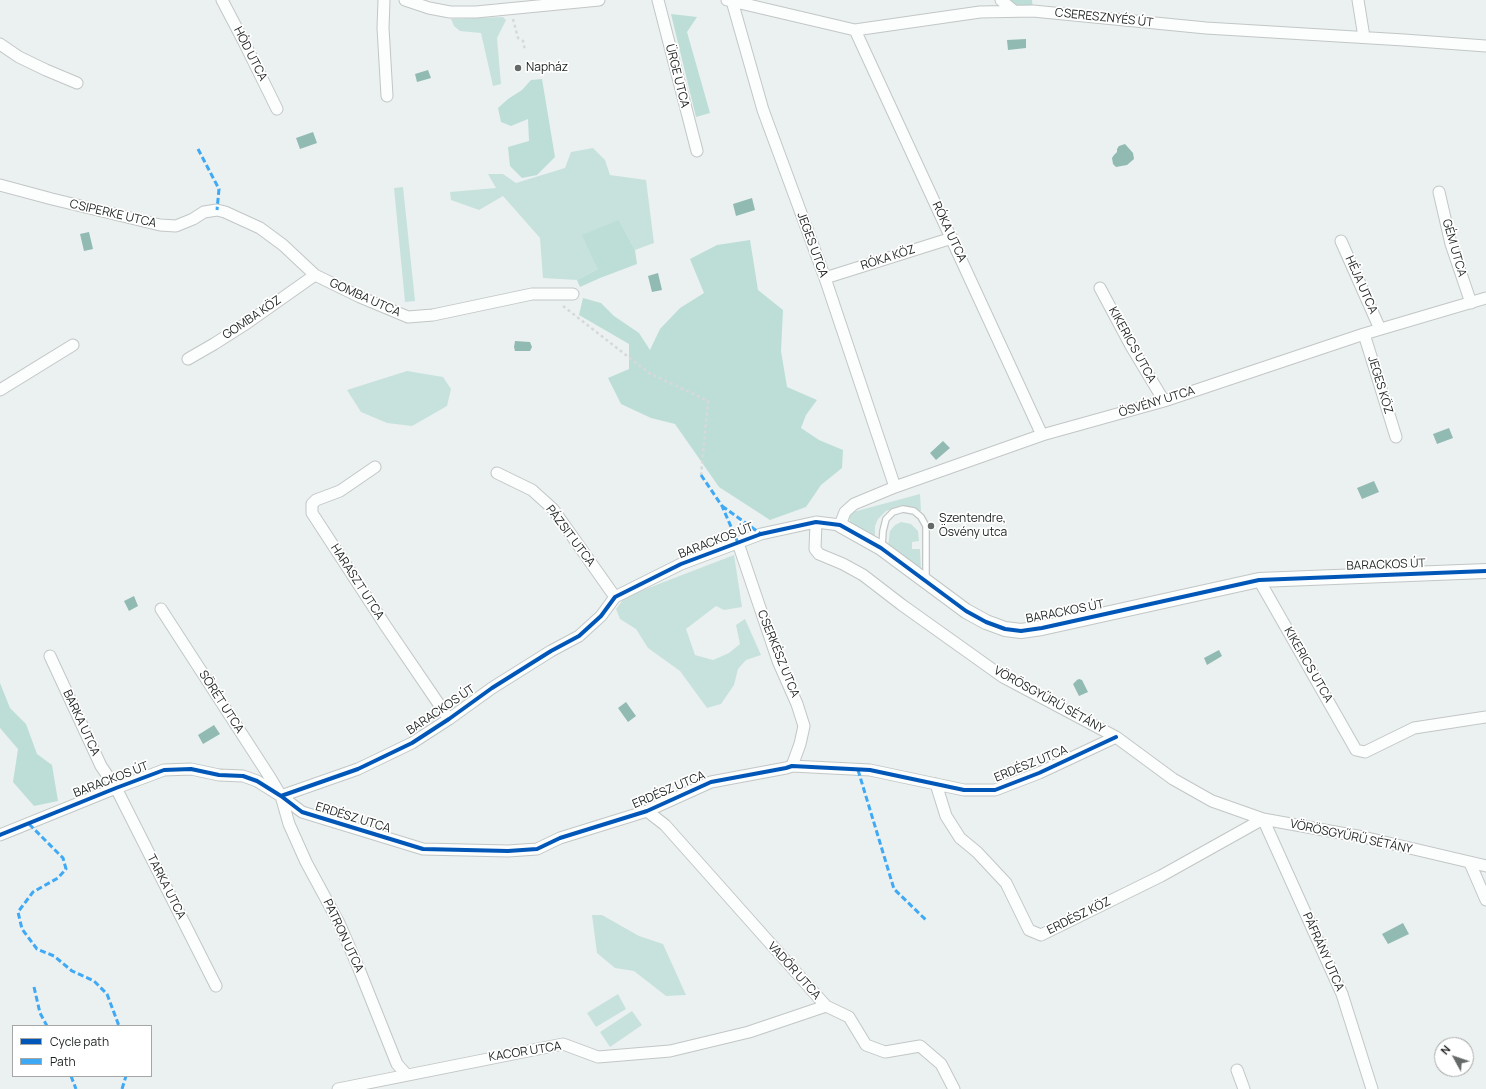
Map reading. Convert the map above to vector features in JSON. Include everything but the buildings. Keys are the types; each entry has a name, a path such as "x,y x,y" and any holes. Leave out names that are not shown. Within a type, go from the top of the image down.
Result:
{"street":[{"name":"HÓD UTCA","path":"222,0 277,109"},
{"path":"384,0 383,28 386,96"},
{"path":"405,0 429,8 450,12 476,12 599,0"},
{"name":"ÜRGE UTCA","path":"658,0 697,151"},
{"path":"1001,0 1014,11"},
{"path":"1358,0 1364,37"},
{"name":"CSERESZNYÉS ÚT","path":"729,1 855,30 980,12 1033,11 1206,28 1486,46"},
{"name":"JEGES UTCA","path":"729,1 763,110 825,278 895,487"},
{"name":"RÓKA UTCA","path":"855,30 1042,435"},
{"path":"0,44 19,57 77,83"},
{"name":"CSIPERKE UTCA","path":"0,185 160,225 176,226 193,219 204,212 217,210 225,212"},
{"name":"GÉM UTCA","path":"1439,192 1451,244 1471,303"},
{"name":"GOMBA UTCA","path":"225,212 260,228 283,245 315,274 360,297 408,317 433,315 532,294 573,294"},
{"name":"RÓKA KÖZ","path":"825,278 952,238"},
{"name":"HÉJA UTCA","path":"1341,241 1380,329"},
{"name":"GOMBA KÖZ","path":"188,359 247,323 315,274"},
{"name":"KIKERICS UTCA","path":"1100,288 1131,346 1164,401"},
{"name":"ÖSVÉNY UTCA","path":"840,525 845,512 854,504 895,487 1042,435 1164,401 1364,334 1486,298"},
{"name":"JEGES KÖZ","path":"1364,334 1396,437"},
{"path":"0,390 74,345"},
{"name":"HARASZT UTCA","path":"375,467 340,491 316,500 312,504 312,513 385,625 449,719"},
{"name":"PÁZSIT UTCA","path":"497,473 532,490 552,509 615,596"},
{"name":"BARACKOS ÚT","path":"0,835 164,770 191,769 219,775 243,776 256,781 280,796 358,769 412,743 492,688 551,651 579,636 602,616 615,596 681,564 761,534 816,522 840,525 881,548 966,610 986,622 1005,629 1021,631 1042,628 1259,580 1486,571"},
{"name":"VÖRÖSGYŰRŰ SÉTÁNY","path":"816,522 815,548 819,554 843,564 863,575 902,605 1003,677 1116,737 1173,779 1212,801 1263,819 1363,837 1486,866"},
{"name":"CSERKÉSZ UTCA","path":"738,543 778,661 797,704 804,726 800,744 792,766"},
{"name":"KIKERICS UTCA","path":"1259,580 1356,750 1365,752 1414,728 1486,717"},
{"name":"SÖRÉT UTCA","path":"161,609 271,779 280,796"},
{"name":"BARKA UTCA","path":"50,656 101,766 116,788"},
{"name":"ERDÉSZ UTCA","path":"280,796 302,812 423,849 508,851 537,849 560,838 647,811 711,782 792,766 870,770 964,790 995,790 1044,770 1116,737"},
{"name":"ERDÉSZ KÖZ","path":"936,784 946,816 960,838 977,852 1006,883 1029,930 1041,935 1161,876 1263,819"},
{"name":"TARKA UTCA","path":"116,788 216,986"},
{"name":"PATRON UTCA","path":"280,796 289,824 306,862 339,923 359,969 396,1064 407,1074"},
{"name":"VADŐR UTCA","path":"647,811 665,825 826,1006 849,1017 866,1045 885,1052 920,1046 941,1064 954,1089"},
{"name":"PÁFRÁNY UTCA","path":"1263,819 1342,994 1372,1089"},
{"path":"1470,863 1486,900"},
{"name":"KACOR UTCA","path":"338,1089 563,1044 598,1057 670,1051 749,1032 826,1006"},
{"path":"1237,1070 1244,1089"}],"lane":[{"path":"881,548 886,519 893,512 903,509 914,511 921,517 926,526 926,581"}],"path":[{"path":"512,9 518,38 523,41 525,50"},
{"path":"549,294 649,373 708,401 701,475"}],"shaded area":[{"path":"1001,0 1032,0 1033,11 1014,11"},
{"path":"671,14 697,17 687,32 710,113 696,117"},
{"path":"503,17 506,20 497,38 501,84 493,86 481,33 460,31 454,26 451,19"},
{"path":"1026,39 1026,48 1008,50 1007,40"},
{"path":"428,70 431,78 417,82 415,74"},
{"path":"542,79 555,157 537,175 522,178 510,166 508,147 529,141 528,119 511,126 501,122 498,108 522,90 531,80"},
{"path":"313,132 317,143 300,149 296,138"},
{"path":"1125,144 1133,153 1134,159 1127,165 1116,167 1113,164 1112,158 1117,152 1119,146"},
{"path":"593,148 605,160 610,175 646,180 654,243 635,250 619,220 598,269 577,280 543,278 540,238 503,196 479,210 451,200 450,192 496,188 488,174 503,174 516,183 565,168 571,152"},
{"path":"403,187 415,301 405,302 394,188"},
{"path":"752,198 755,210 736,216 733,204"},
{"path":"619,220 635,250 637,264 580,287 577,280 598,269 582,235"},
{"path":"89,232 93,249 84,251 80,234"},
{"path":"750,240 758,290 783,310 781,351 787,387 817,400 806,415 801,428 819,440 843,450 842,468 821,485 806,507 770,520 719,487 675,424 651,418 621,404 608,378 629,369 629,344 579,315 583,298 601,303 614,316 639,333 650,350 660,329 680,308 704,293 690,259 717,245"},
{"path":"658,273 662,290 652,292 648,276"},
{"path":"515,341 530,342 532,347 530,351 515,351"},
{"path":"407,371 443,377 451,389 447,406 412,426 387,423 361,412 347,390"},
{"path":"1449,428 1453,438 1437,444 1433,434"},
{"path":"943,441 950,448 936,460 930,453"},
{"path":"1374,481 1379,492 1362,499 1357,488"},
{"path":"920,494 921,511 906,506 886,511 878,519 875,526 875,536 851,525 849,517 853,512"},
{"path":"901,522 911,524 918,531 919,541 912,542 912,549 920,549 921,571 888,546 890,531 895,525"},
{"path":"734,555 742,607 724,610 716,606 686,629 695,655 713,660 729,653 740,644 736,625 745,619 761,655 746,660 738,669 734,685 721,704 707,708 680,671 648,648 636,629 620,619 616,609 625,597"},
{"path":"134,596 138,606 129,611 124,601"},
{"path":"1219,650 1222,656 1207,665 1204,658"},
{"path":"1079,679 1082,680 1088,692 1079,696 1073,684"},
{"path":"0,683 10,708 26,724 37,754 52,765 58,801 34,806 13,782 18,749 0,728"},
{"path":"626,702 636,716 628,722 618,708"},
{"path":"214,725 220,734 203,744 198,735"},
{"path":"592,915 602,915 639,936 663,944 686,995 666,996 634,971 615,968 597,953"},
{"path":"1403,923 1409,934 1388,944 1382,934"},
{"path":"618,994 626,1009 596,1027 587,1013"},
{"path":"632,1011 642,1025 610,1047 600,1032"}],"marked path":[{"path":"198,149 219,189 217,210"},
{"path":"701,475 722,506 738,543"},
{"path":"722,506 761,534"},
{"path":"858,770 894,889 926,920"},
{"path":"29,824 63,858 66,869 58,878 33,892 18,912 22,929 37,949 54,956 72,971 94,981 107,994 119,1025"},
{"path":"34,987 40,1013 46,1025"},
{"path":"71,1077 76,1089"},
{"path":"122,1089 126,1077"}],"cycle path":[{"path":"0,835 164,770 191,769 219,775 243,776 257,781 281,796 358,769 412,743 492,688 551,651 579,636 601,616 615,597 681,564 761,534 816,522 840,525 881,548 966,611 986,622 1005,629 1021,631 1042,628 1259,580 1486,571"},
{"path":"281,796 302,812 423,849 508,851 537,849 560,838 647,811 711,782 792,766 870,770 964,790 995,790 1039,773 1116,737"}],"place":[{"name":"Napház","path":"518,68"},
{"name":"Szentendre, Ösvény utca","path":"931,526"}]}
